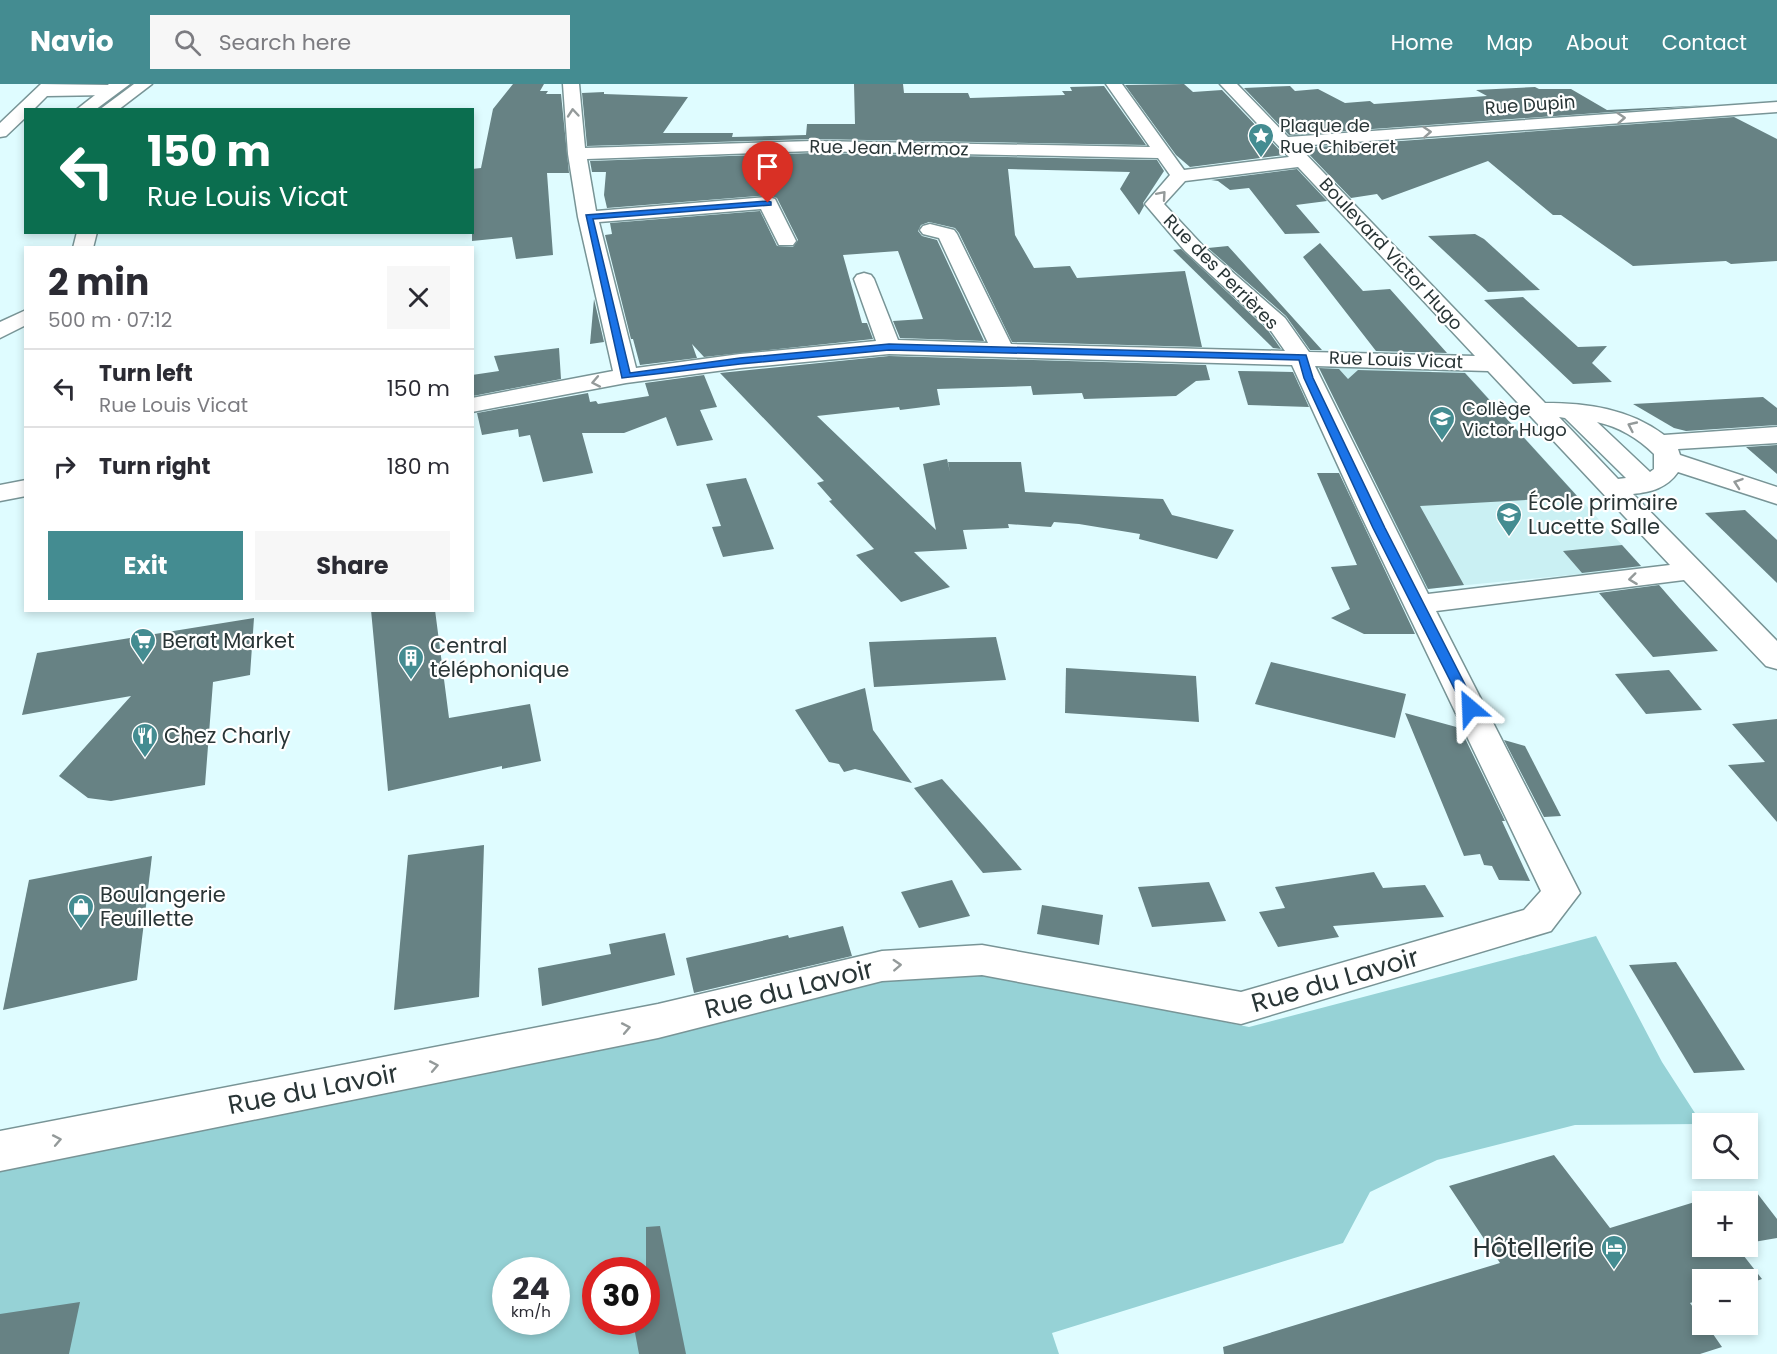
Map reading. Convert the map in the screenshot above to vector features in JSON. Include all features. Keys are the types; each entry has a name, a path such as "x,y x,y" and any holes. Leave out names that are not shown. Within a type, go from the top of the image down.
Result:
{"street":[{"path":"43,92 95,107 144,84"},
{"path":"571,84 577,154 588,217 626,376"},
{"path":"1114,84 1179,176 1303,161"},
{"name":"Boulevard Victor Hugo","path":"1228,84 1614,487 1690,571 1777,659"},
{"path":"95,107 116,87"},
{"path":"26,108 43,92 116,87"},
{"name":"Rue Dupin","path":"1285,142 1777,107"},
{"path":"0,132 24,110"},
{"name":"Rue Jean Mermoz","path":"577,154 813,146 1164,153"},
{"name":"Rue des Perrières","path":"1179,176 1154,204 1198,252 1262,307 1303,357 1308,378 1374,517 1420,604 1561,893"},
{"path":"588,217 768,203 786,241"},
{"path":"930,230 947,234 1002,350"},
{"path":"864,279 889,347"},
{"path":"0,331 24,317"},
{"name":"Rue Louis Vicat","path":"474,405 626,376 740,361 889,347 1495,364"},
{"path":"1539,410 1571,410 1623,421 1648,434 1664,452 1777,496"},
{"path":"1571,410 1639,476 1643,484"},
{"path":"1664,452 1777,435"},
{"path":"1614,487 1658,480 1665,473 1664,452"},
{"path":"0,493 24,488"},
{"path":"1420,604 1690,571"},
{"name":"Rue du Lavoir","path":"0,1151 658,1022 882,966 982,960 1241,1008 1537,921 1561,893"}],"shaded area":[{"path":"1330,366 1429,369 1432,372 1463,370 1643,568 1426,589 1322,371"},
{"path":"1596,936 1662,1062 1695,1113 1692,1113 1692,1124 1575,1125 1437,1160 1370,1192 1343,1243 1052,1333 1059,1354 0,1354 0,1168 891,974 981,973 1249,1027"}],"building":[{"path":"513,84 544,84 540,91 548,91 546,94 561,94 569,173 547,173 553,255 516,259 512,237 472,241 472,234 474,234 474,169 481,168 493,109"},
{"path":"854,84 903,84 904,93 968,93 970,98 1065,95 1062,91 1072,91 1070,87 1104,86 1146,145 813,139 587,146 582,93 604,92 604,94 688,97 663,133 733,133 732,137 806,135 807,124 855,124"},
{"path":"1184,84 1193,92 1222,90 1284,155 1190,167 1176,155 1125,85"},
{"path":"1290,86 1295,91 1318,89 1345,103 1370,101 1374,104 1487,96 1476,90 1535,87 1571,89 1607,110 1710,105 1289,135 1244,88"},
{"path":"1734,117 1777,139 1777,261 1633,266 1561,215 1553,215 1488,161 1382,200 1377,194 1351,198 1303,148"},
{"path":"813,153 1157,160 1164,171 1143,203 1144,206 1139,215 1120,189 1130,172 1008,169 1015,235 1034,268 1070,266 1077,278 1185,271 1202,347 1012,342 959,233 955,228 929,222 921,225 918,231 922,236 937,240 984,341 900,338 893,321 923,319 898,251 843,255 862,323 867,323 873,339 704,357 692,344 697,358 640,365 633,339 631,339 605,235 612,234 610,223 760,211 777,246 793,247 798,240 777,198 769,195 607,208 604,195 606,172 592,172 590,161"},
{"path":"1297,169 1327,201 1296,205 1320,233 1285,234 1249,188 1230,190 1218,181 1211,180"},
{"path":"1475,234 1484,239 1540,290 1488,292 1428,236"},
{"path":"1320,243 1363,291 1390,289 1447,353 1376,351 1303,257"},
{"path":"1228,246 1322,350 1310,350 1286,316 1208,248"},
{"path":"1181,249 1267,329 1281,349 1273,348 1173,250"},
{"path":"1523,297 1578,347 1607,346 1592,363 1612,382 1573,384 1484,300"},
{"path":"594,299 604,342 590,344"},
{"path":"559,348 561,379 474,396 474,375 499,371 494,356"},
{"path":"889,356 1206,365 1210,380 1196,381 1176,396 1084,399 1082,393 1033,395 1031,386 937,389 940,405 817,416 936,530 923,464 947,459 950,472 948,462 1021,462 1025,492 1163,499 1172,515 1234,530 1217,559 1139,539 1140,534 1079,524 1054,522 1051,527 1008,524 1009,528 963,530 967,549 914,552 950,587 901,602 856,555 874,549 829,501 832,500 817,483 824,481 720,373"},
{"name":"Collège Victor Hugo","path":"1319,368 1339,369 1348,379 1358,370 1465,373 1578,497 1420,506 1464,585 1428,589"},
{"path":"1238,371 1293,372 1309,407 1248,405"},
{"path":"704,375 717,407 700,410 713,440 677,446 666,417 624,433 582,433 593,473 543,482 530,435 519,437 518,429 482,435 477,413 588,393 590,402 596,401 598,404 649,396 645,383"},
{"path":"1763,397 1777,408 1777,425 1686,431 1674,428 1633,404"},
{"path":"1777,445 1777,474 1746,447"},
{"path":"1317,473 1339,473 1415,634 1364,634 1331,618 1350,609 1331,567 1357,565"},
{"path":"746,478 774,549 723,557 712,527 721,526 706,484"},
{"path":"1745,510 1777,540 1777,583 1705,513"},
{"path":"1622,545 1641,566 1582,573 1563,551"},
{"path":"1659,585 1718,651 1653,657 1599,593"},
{"name":"Central téléphonique","path":"371,612 435,612 449,718 530,704 541,761 502,769 502,766 388,791"},
{"path":"254,618 250,675 213,682 205,785 111,801 88,798 59,776 131,696 22,715 37,653"},
{"path":"996,637 1006,680 874,687 869,642"},
{"path":"1271,662 1406,694 1395,738 1255,704"},
{"path":"1066,668 1196,676 1199,722 1065,713"},
{"path":"1669,670 1702,710 1646,714 1615,674"},
{"path":"865,688 873,730 912,783 855,769 844,772 839,764 829,762 795,710"},
{"path":"1405,713 1460,728 1505,821 1502,821 1530,881 1499,880 1492,866 1484,865 1480,854 1464,856"},
{"path":"1777,719 1777,822 1728,765 1765,762 1732,724"},
{"path":"1504,740 1525,746 1561,816 1544,817"},
{"path":"942,779 1022,870 983,873 914,788"},
{"path":"484,845 479,997 394,1010 408,855"},
{"name":"Boulangerie Feuillette","path":"152,856 137,980 3,1010 29,880"},
{"path":"1374,872 1383,888 1425,885 1444,917 1333,926 1339,937 1278,947 1259,912 1285,908 1275,887"},
{"path":"952,880 970,916 919,928 901,892"},
{"path":"1209,882 1226,921 1152,927 1138,887"},
{"path":"1042,905 1103,915 1099,945 1037,934"},
{"path":"843,926 852,956 694,993 686,958 788,935 789,938"},
{"path":"665,933 675,975 542,1006 538,968 611,954 609,944"},
{"path":"1676,962 1745,1070 1694,1073 1629,965"},
{"name":"Hôtellerie","path":"1554,1155 1610,1228 1692,1203 1692,1257 1745,1257 1754,1269 1692,1269 1692,1302 1690,1303 1692,1306 1692,1335 1714,1335 1722,1347 1700,1354 1224,1354 1223,1347 1500,1263 1449,1186"},
{"name":"Hôtellerie","path":"1758,1194 1777,1219 1777,1238 1758,1241"},
{"path":"660,1226 686,1354 639,1354 635,1335 660,1335 660,1257 646,1257 646,1227"},
{"path":"80,1302 69,1354 0,1354 0,1314"}],"place":[{"name":"Plaque de Rue Chiberet","path":"1261,159"},
{"name":"Collège Victor Hugo","path":"1442,442"},
{"name":"École primaire Lucette Salle","path":"1509,538"},
{"name":"Berat Market","path":"143,664"},
{"name":"Central téléphonique","path":"411,681"},
{"name":"Chez Charly","path":"145,759"},
{"name":"Boulangerie Feuillette","path":"81,930"},
{"name":"Hôtellerie","path":"1614,1271"}],"route":[{"path":"768,203 588,217 626,376 740,361 889,347 1303,357 1308,378 1379,528 1420,604 1470,708"}]}
